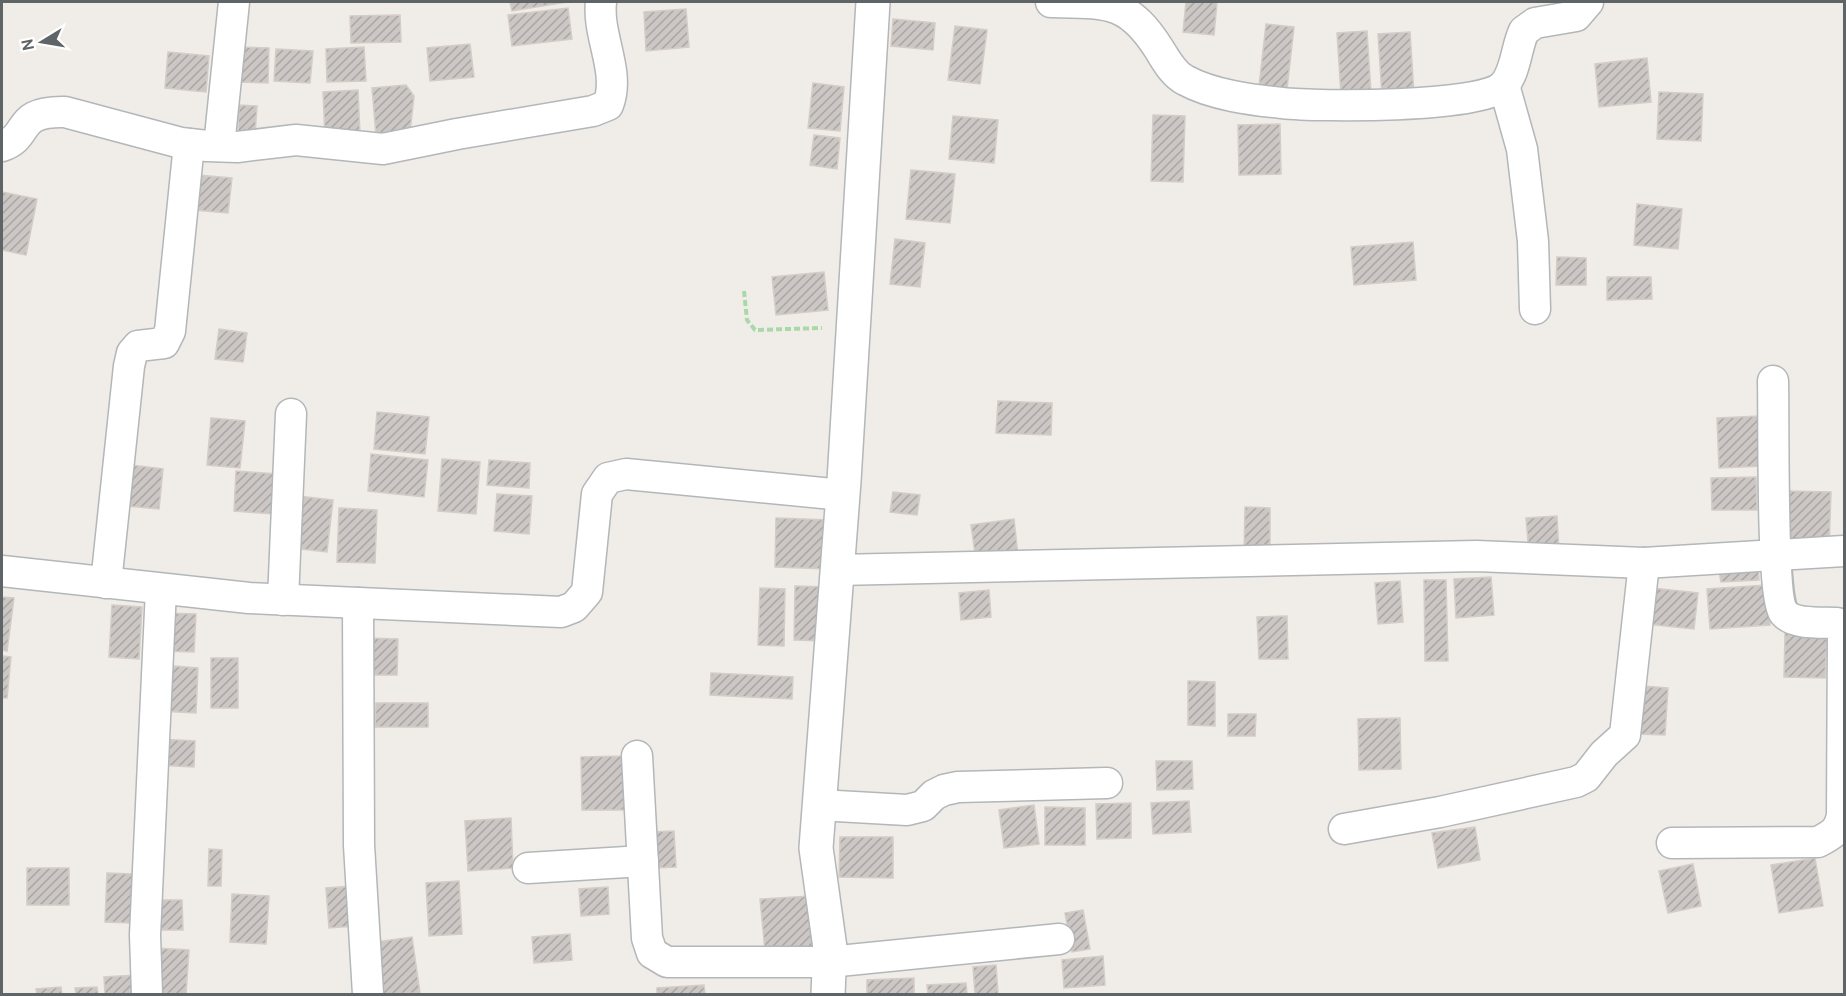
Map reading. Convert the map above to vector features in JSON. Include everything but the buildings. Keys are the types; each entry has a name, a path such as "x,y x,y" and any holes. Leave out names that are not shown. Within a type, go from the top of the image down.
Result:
{"street":[{"path":"219,146 234,2"},
{"path":"2,146 11,143 30,117 50,111 65,112 189,144 219,146 296,140 384,149 593,111 608,105 612,94 612,80 599,15 601,2"},
{"path":"828,994 829,962 816,848 843,495 873,2"},
{"path":"1051,2 1107,3 1130,12 1147,29 1169,65 1183,80 1209,90 1283,103 1410,104 1477,96 1504,85 1511,72 1524,31 1535,23 1576,16 1588,2"},
{"path":"1504,85 1522,149 1533,241 1535,309"},
{"path":"106,583 129,366 132,353 138,346 164,343 170,332 189,144"},
{"path":"1672,843 1818,842 1833,835 1840,826 1842,815 1843,632 1837,623 1794,619 1784,613 1780,603 1776,555 1773,381"},
{"path":"283,600 291,414"},
{"path":"2,571 283,600 561,612 574,607 587,592 597,494 608,478 626,474 843,495"},
{"path":"837,570 1476,555 1644,563 1845,551"},
{"path":"1344,829 1440,812 1576,782 1586,777 1604,754 1625,735 1644,563"},
{"path":"147,994 145,935 161,589"},
{"path":"358,603 359,845 368,994"},
{"path":"637,756 647,938 652,953 667,962 829,962 1059,939"},
{"path":"819,805 907,810 923,806 934,795 944,790 958,787 1107,783"},
{"path":"528,867 643,861"}],"path":[{"path":"744,291 747,320 755,330 853,327"}]}
